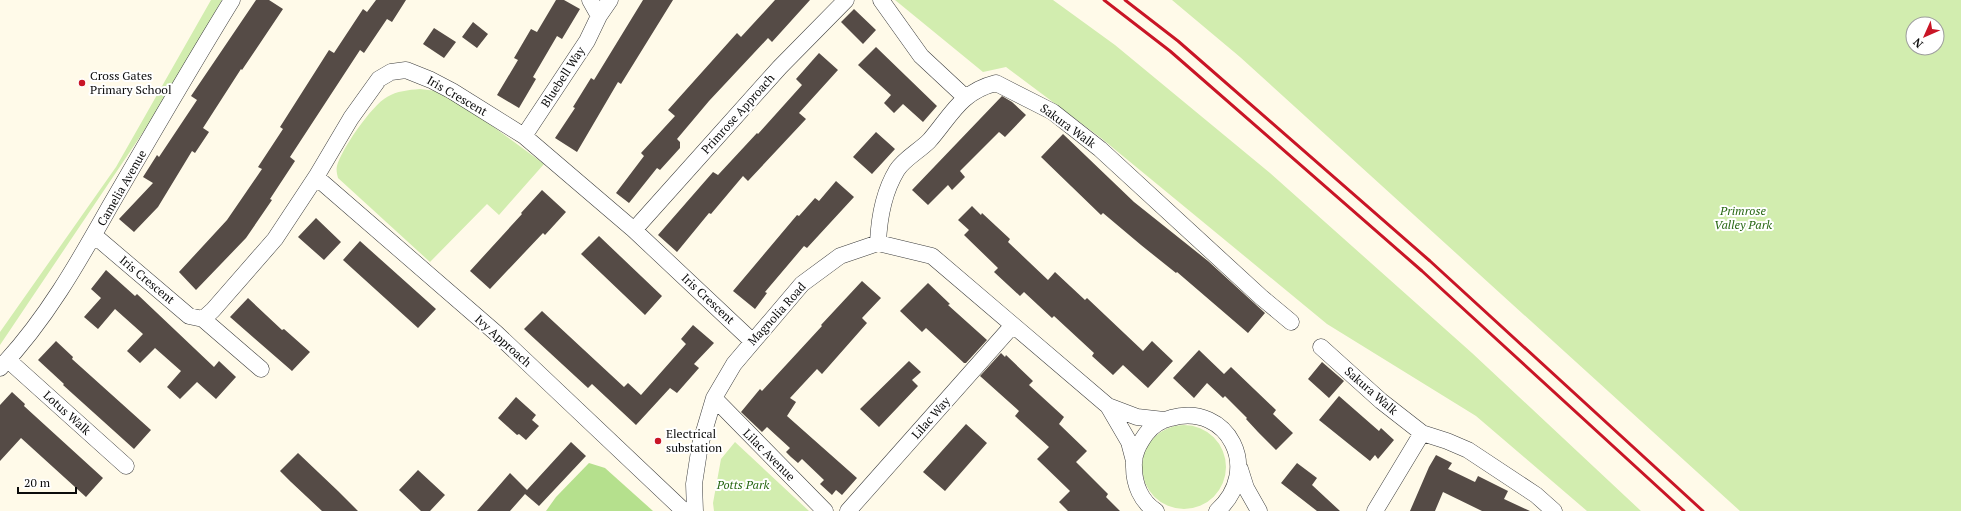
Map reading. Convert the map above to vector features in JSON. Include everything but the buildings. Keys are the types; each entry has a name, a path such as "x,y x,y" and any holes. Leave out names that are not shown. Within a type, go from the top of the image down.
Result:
{"street":[{"name":"Camelia Avenue","path":"4,364 42,318 95,236 181,84 232,0"},
{"path":"590,0 599,16"},
{"name":"Bluebell Way","path":"524,136 587,41 599,16 610,0"},
{"name":"Primrose Approach","path":"634,230 780,67 846,0"},
{"path":"881,0 921,56 965,97"},
{"name":"Iris Crescent","path":"203,319 213,310 275,239 316,177 351,118 379,79 391,72 406,70 432,80 524,136 634,230 752,341"},
{"name":"Sakura Walk","path":"878,243 879,218 886,193 898,169 928,142 965,97 982,86 996,82 1053,112 1100,149 1261,297 1291,322"},
{"name":"Ivy Approach","path":"316,177 496,333 684,511"},
{"name":"Iris Crescent","path":"95,236 189,316 203,319 261,369"},
{"path":"878,243 932,256 1108,406 1129,442 1134,461 1134,478 1140,495 1156,511"},
{"name":"Magnolia Road","path":"695,511 694,484 700,445 714,398 734,364 802,284 840,256 878,243"},
{"name":"Lilac Way","path":"848,511 1014,325"},
{"name":"Sakura Walk","path":"1321,347 1381,401 1422,433 1468,450 1536,495 1554,511"},
{"name":"Lotus Walk","path":"4,364 126,466"},
{"name":"Lilac Avenue","path":"714,398 825,511"},
{"path":"1108,406 1137,417 1164,420"},
{"path":"1134,461 1139,444 1150,429 1164,420 1181,415 1198,416 1214,423 1227,434 1236,449 1239,466 1246,488 1259,511"},
{"path":"1375,511 1422,433"},
{"path":"1218,511 1230,498 1237,483 1239,466"}],"green space":[{"path":"211,0 222,0 160,107 0,345 0,332 116,167"},
{"path":"895,0 1053,0 1115,45 1270,173 1472,353 1641,511 1587,511 1476,416 1327,324 1101,138 1006,67 983,72"},
{"name":"Primrose Valley Park","path":"1172,0 1961,0 1961,511 1740,511 1240,57"},
{"path":"420,89 436,91 454,98 544,164 499,215 487,204 430,262 338,178 337,170 337,166 344,150 358,128 373,109 387,97 395,93"},
{"path":"1184,425 1200,428 1214,437 1223,451 1226,467 1223,483 1214,497 1200,506 1184,509 1168,506 1154,497 1145,483 1142,467 1145,451 1154,437 1168,428"},
{"name":"Potts Park","path":"735,442 809,511 714,511 713,503 721,459"},
{"path":"589,463 605,468 653,511 546,511 556,497"}],"railway":[{"path":"1104,0 1170,51 1422,271 1684,511"},
{"path":"1125,0 1178,41 1430,261 1703,511"}],"place":[{"name":"Cross Gates Primary School","path":"82,83"},
{"name":"Electrical substation","path":"658,441"}]}
